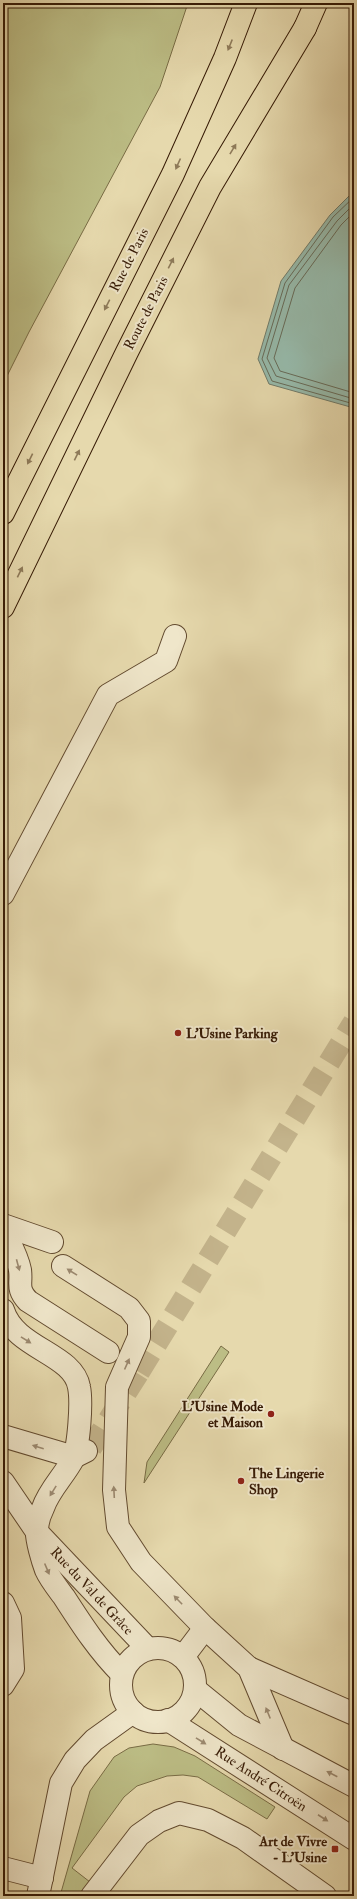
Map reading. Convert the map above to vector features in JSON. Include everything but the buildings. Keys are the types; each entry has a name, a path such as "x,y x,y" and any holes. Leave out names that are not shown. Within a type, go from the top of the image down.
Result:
{"main road":[{"name":"Rue de Paris","path":"3,514 173,174 224,58 246,3"},
{"name":"Route de Paris","path":"3,607 127,352 210,187 305,28 316,3"}],"street":[{"path":"305,28 327,3"},
{"path":"3,894 108,695 166,661 175,636"},
{"path":"3,1225 52,1242"},
{"path":"3,1229 15,1253 20,1271 19,1288 22,1296 108,1352"},
{"path":"63,1266 129,1308 139,1321 139,1337 117,1387 114,1490 118,1527 141,1562 205,1628 250,1668 354,1714"},
{"path":"3,1310 11,1327 20,1336 60,1362 71,1372 79,1385 81,1400 80,1416 82,1453 43,1507 37,1532"},
{"path":"3,1436 82,1453"},
{"name":"Rue du Val de Grâce","path":"3,1482 37,1532 148,1649"},
{"name":"Rue du Val de Grâce","path":"37,1532 46,1570 90,1637 109,1662 122,1674"},
{"path":"3,1603 10,1618 13,1669 3,1685"},
{"path":"183,1657 205,1628"},
{"path":"160,1648 173,1650 183,1657 190,1665 194,1674 196,1690 190,1704 183,1713 162,1722 152,1722 133,1712 126,1704 122,1695 122,1674 128,1663 137,1654 148,1649 160,1648"},
{"path":"250,1668 283,1749"},
{"path":"196,1690 239,1725 354,1786"},
{"path":"3,1868 40,1887 61,1783 75,1760 94,1740 133,1712"},
{"name":"Rue André Citroën","path":"168,1720 354,1839"},
{"path":"92,1896 139,1835 159,1821 179,1813 208,1820 243,1838 326,1896"}],"green space":[{"path":"3,3 188,3 160,87 29,332 3,384"},
{"path":"221,1346 229,1352 144,1483 147,1462"},
{"path":"153,1744 174,1747 195,1756 275,1807 267,1819 198,1777 183,1775 167,1776 137,1786 124,1797 72,1868 90,1882 79,1896 60,1896 90,1791 114,1757 129,1748"}],"water":[{"path":"354,191 354,408 269,384 258,359 281,281 330,215"}],"tunnel":[{"path":"139,1372 354,1022"},
{"path":"91,1448 139,1372 127,1365"}],"place":[{"name":"L'Usine Parking","path":"178,1033"},
{"name":"L'Usine Mode et Maison","path":"271,1414"},
{"name":"The Lingerie Shop","path":"241,1481"},
{"name":"Art de Vivre - L'Usine","path":"335,1849"}]}
